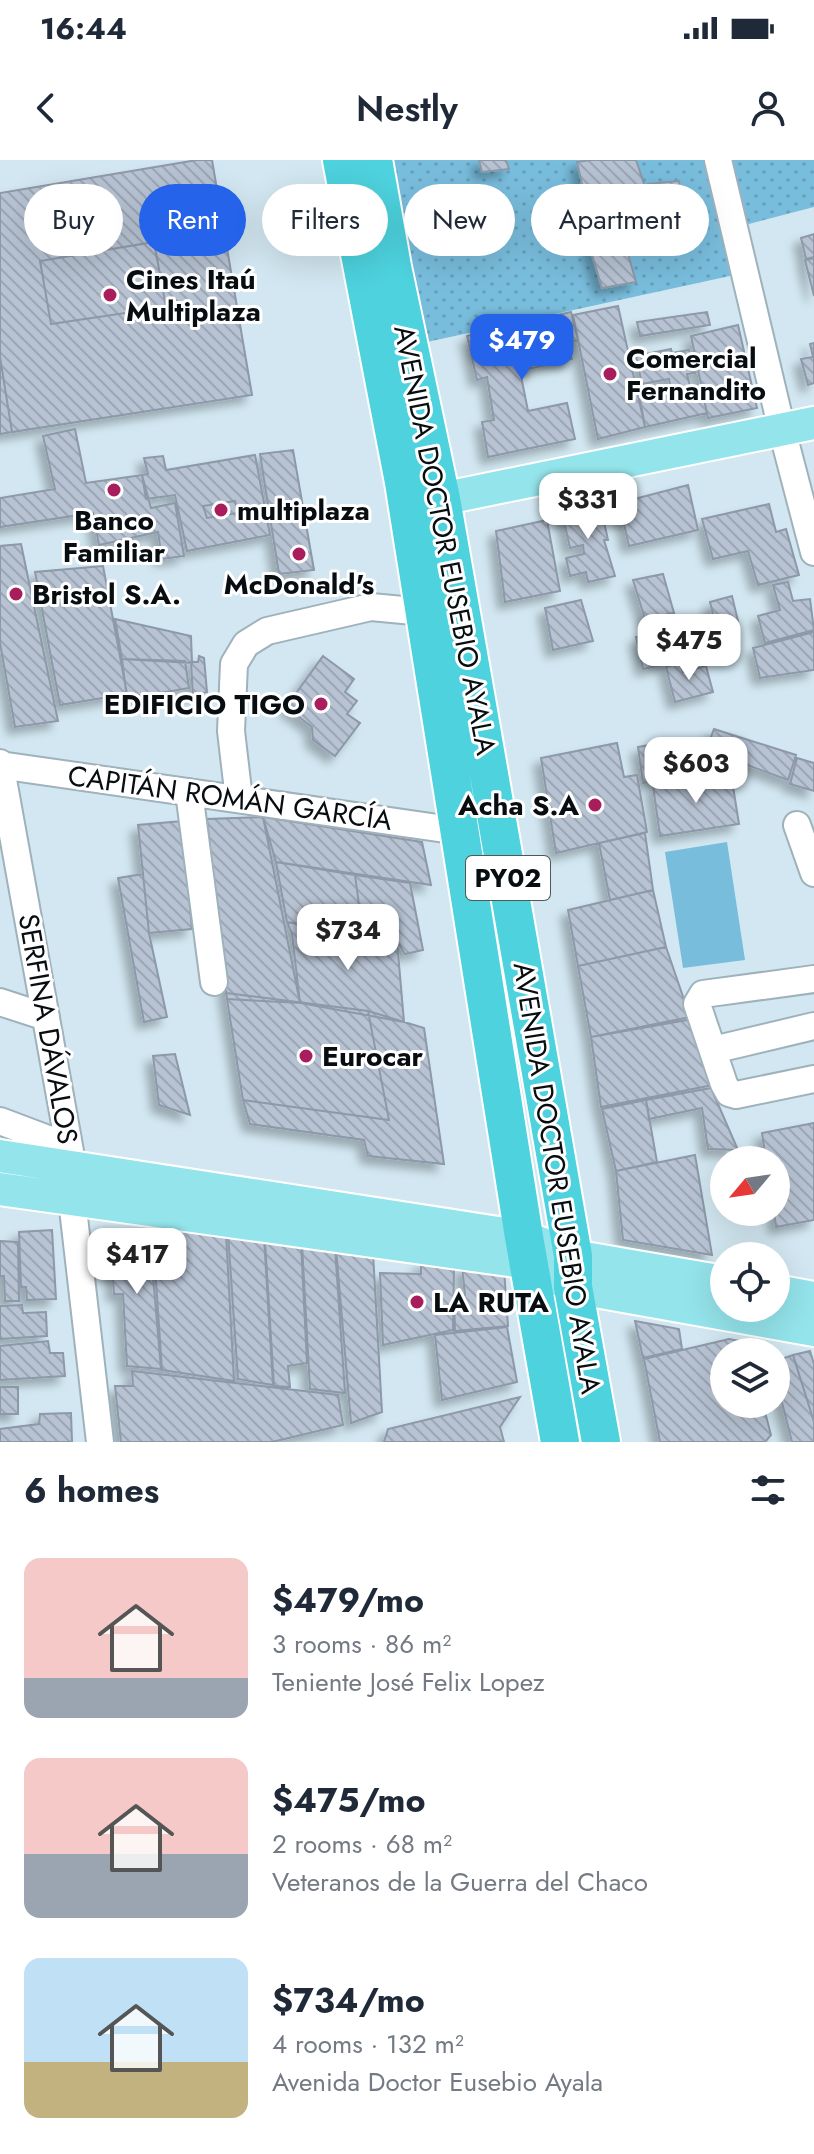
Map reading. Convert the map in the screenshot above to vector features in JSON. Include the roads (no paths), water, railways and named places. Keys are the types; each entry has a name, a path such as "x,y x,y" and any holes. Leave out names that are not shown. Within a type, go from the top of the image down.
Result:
{"highway":[{"name":"AVENIDA DOCTOR EUSEBIO AYALA","path":"342,160 404,482 459,831 550,1261 601,1442"},
{"name":"AVENIDA DOCTOR EUSEBIO AYALA","path":"373,160 392,267 441,499 550,1261 560,1442"}],"main road":[{"path":"441,499 814,423"},
{"path":"0,1156 71,1158 550,1261 814,1330"},
{"path":"0,1189 710,1280"},
{"path":"790,1294 814,1298"}],"street":[{"path":"360,160 379,256 392,267"},
{"path":"718,160 813,547"},
{"path":"239,799 231,731 234,664 246,644 267,631 371,607 424,612"},
{"name":"CAPITÁN ROMÁN GARCÍA","path":"0,764 459,831"},
{"name":"SERFINA DÁVALOS","path":"0,764 71,1158 72,1200 100,1442"},
{"path":"189,792 214,982"},
{"path":"797,825 814,873"},
{"path":"814,979 703,994 697,1004 729,1093 736,1095 814,1079"},
{"path":"0,1002 46,1017"},
{"path":"713,1050 814,1026"},
{"path":"0,1121 71,1158"}],"place":[{"name":"Cines Itaú Multiplaza","path":"110,295"},
{"name":"Comercial Fernandito","path":"610,374"},
{"name":"Banco Familiar","path":"114,490"},
{"name":"multiplaza","path":"221,510"},
{"name":"McDonald's","path":"299,554"},
{"name":"Bristol S.A.","path":"16,594"},
{"name":"EDIFICIO TIGO","path":"321,704"},
{"name":"Acha S.A","path":"595,805"},
{"name":"Eurocar","path":"306,1056"},
{"name":"LA RUTA","path":"417,1302"}]}
